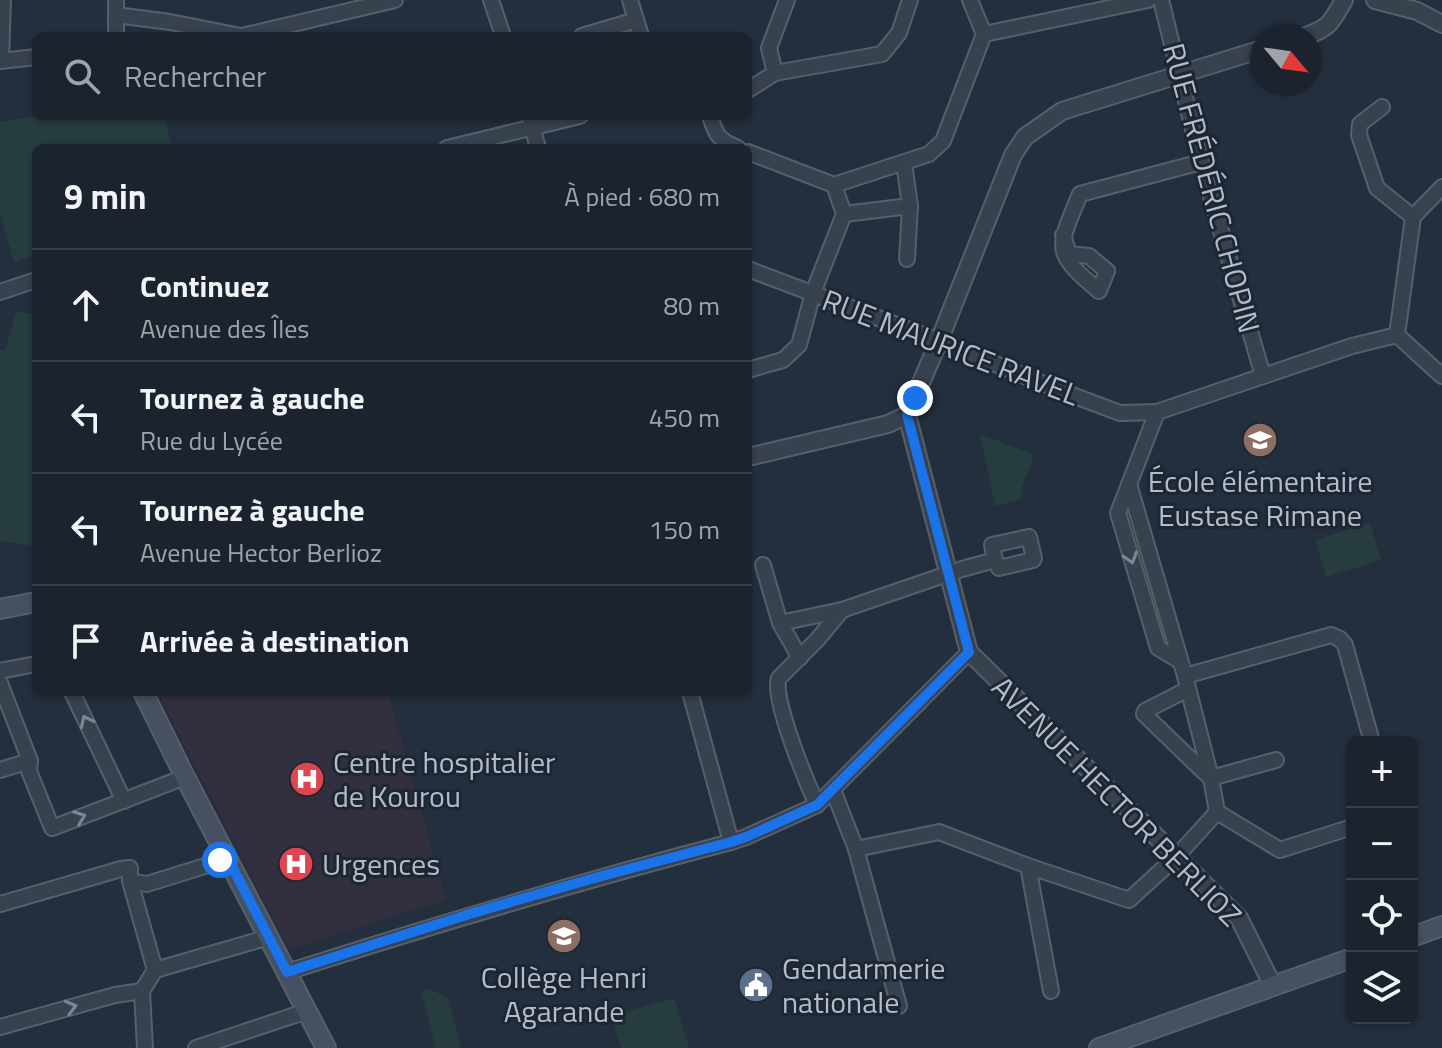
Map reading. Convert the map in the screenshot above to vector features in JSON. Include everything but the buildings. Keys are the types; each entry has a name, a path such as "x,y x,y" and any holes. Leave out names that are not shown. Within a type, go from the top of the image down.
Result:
{"main road":[{"path":"0,609 32,603"},
{"path":"145,696 326,1048"},
{"path":"1418,935 1442,926"},
{"path":"1099,1048 1346,960"}],"street":[{"path":"3,0 0,61 32,57"},
{"path":"258,32 395,0"},
{"path":"491,0 502,32"},
{"path":"630,0 640,32"},
{"path":"775,73 769,48 787,0"},
{"path":"752,87 775,73 882,54 899,33 910,0"},
{"path":"752,154 834,185 929,154 943,141 984,34 970,0"},
{"path":"984,34 1148,0"},
{"name":"RUE FRÉDÉRIC CHOPIN","path":"1161,0 1201,162 1263,376"},
{"path":"1322,30 1331,24 1344,0"},
{"path":"1375,0 1417,11 1442,24"},
{"path":"116,32 116,8 221,32"},
{"path":"596,32 636,20"},
{"path":"752,456 888,424 907,415 1013,155 1025,137 1062,111 1250,53"},
{"path":"1382,107 1360,124 1359,135 1377,188 1413,217"},
{"path":"711,120 716,135 729,144"},
{"path":"459,144 531,121 537,144"},
{"path":"1063,235 1080,194 1201,162"},
{"path":"904,163 910,206 907,259"},
{"path":"752,369 783,360 799,345 813,293 844,214 834,185"},
{"path":"1442,187 1413,217 1397,335 1442,376"},
{"path":"844,214 910,206"},
{"name":"RUE MAURICE RAVEL","path":"752,270 1120,413 1157,412 1352,346 1397,335"},
{"path":"0,292 32,281"},
{"path":"1157,412 1129,484 1184,675 1217,812 1280,850 1346,829"},
{"name":"AVENUE HECTOR BERLIOZ","path":"907,415 969,652 1239,918 1273,986"},
{"path":"780,623 842,610 995,560"},
{"path":"763,565 780,623 800,658"},
{"path":"817,805 779,702 776,685 842,610"},
{"path":"1211,778 1144,714 1145,711 1184,675 1331,635 1345,645 1370,736"},
{"path":"287,972 476,912 731,842 817,805 969,652"},
{"path":"0,671 32,665"},
{"path":"0,683 30,761 29,771 52,828 185,777"},
{"path":"74,696 124,801"},
{"path":"691,696 731,842"},
{"path":"1211,778 1276,760"},
{"path":"0,770 30,761"},
{"path":"833,790 856,849 899,1006"},
{"path":"856,849 939,832 1126,900 1132,898 1177,856 1217,812"},
{"path":"130,881 147,884 227,857"},
{"path":"1028,866 1051,991"},
{"path":"0,904 130,868 130,881 155,970"},
{"path":"145,1048 142,991 155,970 269,937"},
{"path":"0,1027 115,995 142,991"},
{"path":"196,1048 245,1041 307,1011"}],"shaded area":[{"name":"Centre hospitalier de Kourou","path":"159,696 389,696 446,900 289,949"}],"green space":[{"path":"32,117 32,120 167,120 170,144 32,144 32,256 14,262 0,214 0,122"},
{"path":"16,312 32,314 32,545 0,541 0,350 5,350"},
{"path":"980,434 1034,455 1021,490 1022,499 995,506"},
{"path":"1370,523 1381,560 1326,577 1315,540"},
{"path":"430,989 448,998 461,1048 436,1048 421,991"},
{"path":"674,998 689,1048 621,1048 611,1016"}],"place":[{"name":"École élémentaire Eustase Rimane","path":"1260,440"},
{"name":"Centre hospitalier de Kourou","path":"307,779"},
{"name":"Urgences","path":"296,864"},
{"name":"Collège Henri Agarande","path":"564,936"},
{"name":"Gendarmerie nationale","path":"756,985"}],"route":[{"path":"220,860 227,857 287,972 476,912 731,842 817,805 969,652 907,415 915,398"}]}
